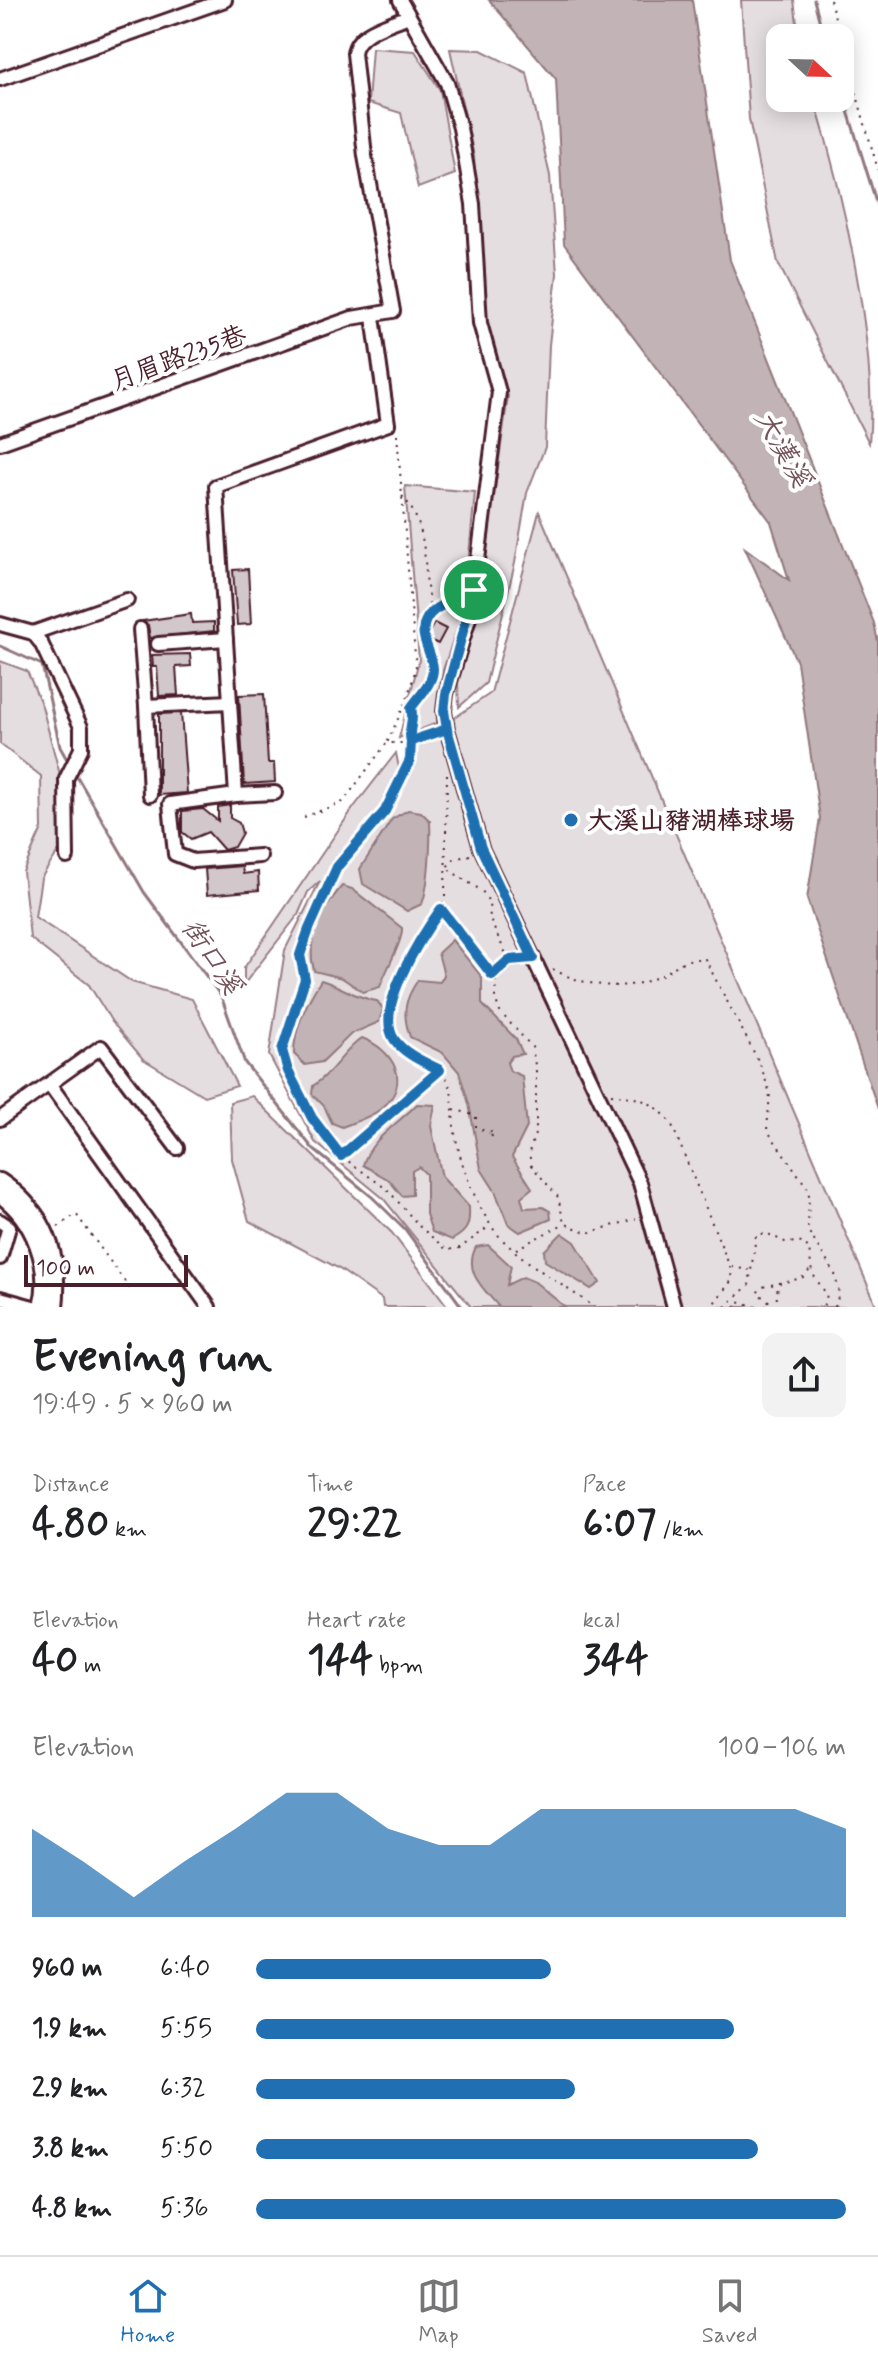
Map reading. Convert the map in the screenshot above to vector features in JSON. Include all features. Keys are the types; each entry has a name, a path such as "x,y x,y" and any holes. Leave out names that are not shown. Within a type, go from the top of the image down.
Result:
{"main road":[{"path":"0,1181 36,1213 49,1234 58,1278 55,1307"},
{"path":"0,1195 27,1220 36,1242 45,1293 41,1307"}],"street":[{"path":"0,79 225,0"},
{"path":"400,0 447,83 460,128 473,204 480,323 499,392 474,590 446,694 444,711 447,729 483,853 640,1183 674,1307"},
{"path":"236,795 216,486 388,424 373,317 393,311 394,304 365,156 354,53 355,43 361,36 408,16"},
{"name":"月眉路235巷","path":"0,443 352,318 373,317"},
{"path":"0,624 33,633 127,600"},
{"path":"140,629 150,795"},
{"path":"33,633 47,653 81,727 81,749 68,775 67,857"},
{"path":"158,644 226,639"},
{"path":"146,706 230,702"},
{"path":"260,856 193,861 175,854 170,804 275,793"},
{"path":"0,1119 28,1096 50,1085 101,1047 177,1148"},
{"path":"50,1085 209,1307"},
{"path":"0,1221 9,1227 0,1258"},
{"path":"0,1298 33,1307"}],"path":[{"path":"830,0 878,170"},
{"path":"304,817 343,802 387,743 416,668 397,434 388,424"},
{"path":"401,496 415,511 422,530 432,612 422,633 433,669 431,678 411,708 414,717 408,733 411,741 410,760 385,811 337,867 309,929 300,955 305,979 282,1050 288,1071 312,1118 341,1156 388,1190 420,1227 447,1250 460,1248 491,1226"},
{"path":"432,612 460,601 474,590"},
{"path":"387,743 411,741 447,729"},
{"path":"447,775 446,868 441,909 402,972 390,1023 393,1038 409,1054 440,1070 452,1093 455,1134 474,1192 491,1226 516,1250 594,1307"},
{"path":"446,868 454,859 483,853"},
{"path":"446,868 482,891 489,902 490,920 509,960"},
{"path":"441,909 492,975 500,1012 532,1047 536,1071 536,1131 529,1152 531,1165 558,1197 564,1223"},
{"path":"492,975 509,960 533,958"},
{"path":"561,974 596,984 629,986 657,978 684,958 705,959 760,1064 770,1093 767,1130 809,1190 808,1231 835,1274 839,1294 835,1307"},
{"path":"341,1156 440,1070"},
{"path":"609,1093 649,1100 660,1107 672,1125 730,1267 732,1280 711,1307"},
{"path":"453,1109 476,1116 476,1127 489,1133"},
{"path":"49,1234 76,1214 133,1293"},
{"path":"564,1223 587,1233 649,1216"},
{"path":"516,1250 564,1223"},
{"path":"725,1307 749,1285 756,1236 766,1233 785,1242 804,1243 815,1279 827,1295 823,1307"},
{"path":"730,1267 750,1270"},
{"path":"765,1307 770,1302 757,1293 762,1287 802,1278 813,1267"},
{"path":"776,1307 778,1283"},
{"path":"735,1307 738,1301 756,1307"}],"shaded area":[{"path":"741,0 794,0 797,24 766,24 766,112 818,112 856,270 868,362 869,443 778,263 749,119"},
{"path":"372,48 415,51 440,90 455,174 418,188 401,113 368,103"},
{"path":"450,49 481,50 527,73 550,176 557,274 549,345 545,447 527,493 515,563 486,683 459,707 458,683 476,622 508,396 487,334 474,156"},
{"path":"405,486 475,492 464,607 443,670 437,723 399,738 419,660"},
{"path":"539,512 877,1307 471,1307 383,1198 315,1142 269,1055 285,950 320,881 308,892 298,915 244,984 244,968 354,807 396,753 399,768 410,748 491,693"},
{"path":"0,661 27,671 42,706 60,775 60,849 41,878 35,917 132,982 192,999 237,1086 204,1096 143,1059 112,1022 89,985 30,938 23,872 42,828 41,776 0,744"},
{"path":"252,1096 392,1233 448,1307 383,1307 382,1299 338,1268 249,1221 232,1159 230,1102"}],"water":[{"name":"大漢溪","path":"489,0 692,0 730,260 874,623 878,642 878,1109 807,899 820,818 797,662 745,548 789,580 771,522 564,244 556,79"},
{"path":"408,810 421,812 430,821 430,840 422,904 407,911 363,884 360,869 392,819"},
{"path":"342,886 352,889 402,928 400,941 380,987 363,992 342,978 314,971 313,936 328,905"},
{"path":"452,940 482,977 482,1004 516,1039 523,1054 512,1056 507,1063 510,1071 522,1076 527,1127 512,1157 532,1188 521,1197 524,1208 543,1207 550,1211 551,1219 520,1232 508,1224 495,1191 481,1169 469,1104 459,1072 443,1053 410,1037 407,1029 405,1014 410,994 418,980 440,982 444,975 438,953"},
{"path":"321,980 377,1001 383,1009 379,1022 351,1034 322,1062 305,1065 294,1054 296,1034 306,1006"},
{"path":"362,1038 383,1050 390,1059 395,1068 396,1088 378,1111 342,1127 332,1123 324,1106 312,1094 313,1086"},
{"path":"417,1104 435,1105 431,1126 442,1177 469,1207 467,1227 452,1240 432,1232 426,1214 426,1174 419,1167 412,1171 412,1195 402,1196 389,1180 363,1165 378,1139"},
{"path":"562,1233 575,1242 600,1283 591,1289 545,1261 544,1251"},
{"path":"488,1245 511,1266 507,1285 523,1277 535,1282 565,1307 499,1307 473,1272 476,1247"}],"building":[{"path":"248,569 251,624 237,625 233,570"},
{"path":"191,614 192,623 214,622 214,631 150,638 148,625 143,621"},
{"path":"434,623 446,629 438,644 426,638"},
{"path":"190,654 191,666 176,667 178,695 159,696 157,667 153,667 152,655"},
{"path":"264,694 268,763 274,763 275,782 244,784 239,695"},
{"path":"181,713 187,793 159,795 159,714"},
{"path":"230,805 230,818 239,823 242,833 234,847 224,850 208,832 191,839 182,832 182,811 203,809 218,821 218,807"},
{"path":"242,866 243,874 258,872 259,890 207,895 205,869"}],"waterway":[{"path":"814,0 820,24"},
{"path":"848,112 878,208"},
{"name":"街口溪","path":"0,646 42,665 60,747 69,763"},
{"name":"街口溪","path":"75,773 144,892 221,996 245,1063 313,1149 371,1196 405,1229 462,1307"}],"place":[{"name":"大溪山豬湖棒球場","path":"571,820"}],"route":[{"path":"474,590 460,601 445,604 432,612 424,623 422,633 433,669 424,691 411,708 414,717 408,733 411,741 447,729 481,848 533,958 509,960 492,975 441,909 402,972 390,1023 393,1038 409,1054 440,1070 341,1156 312,1118 288,1071 282,1050 305,979 300,955 337,867 385,811 410,760 411,741 447,729 444,711 446,694 472,608 474,590"}]}
